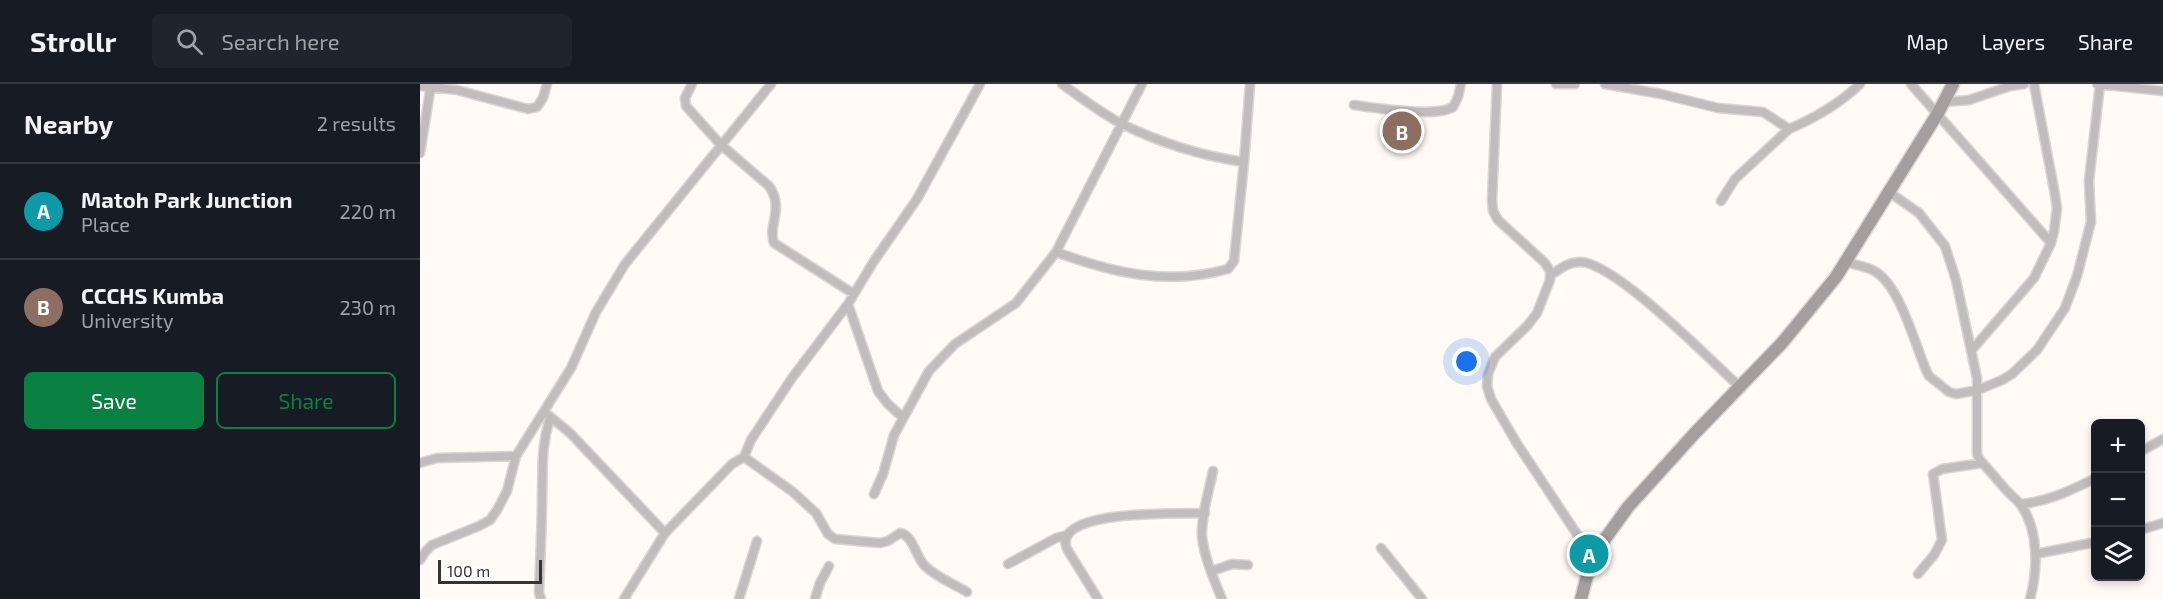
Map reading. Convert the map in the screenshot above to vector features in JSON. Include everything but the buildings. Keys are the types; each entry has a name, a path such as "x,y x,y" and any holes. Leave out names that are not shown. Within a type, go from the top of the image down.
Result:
{"main road":[{"path":"1581,599 1592,557 1628,507 1782,343 1836,277 1953,84"}],"street":[{"path":"420,86 475,94 528,109 537,107 543,98 547,84"},
{"path":"692,84 685,98 686,106 720,144 769,186 775,194 776,212 772,239 774,243 854,294"},
{"path":"420,560 432,546 479,526 489,520 497,510 507,491 516,456 547,415 596,312 625,264 672,208 720,144 771,84"},
{"path":"624,599 665,533 732,464 744,457 751,440 792,378 848,304 874,261 917,199 980,84"},
{"path":"1062,84 1121,123 1185,149 1244,162"},
{"path":"874,494 883,474 894,435 929,371 955,344 1016,303 1056,252 1142,84"},
{"path":"1056,252 1094,267 1133,274 1190,277 1210,275 1228,269 1234,261 1250,84"},
{"path":"1353,105 1378,109 1440,112 1453,107 1461,84"},
{"path":"1497,84 1492,179 1493,211 1498,220 1545,262 1551,275"},
{"path":"1556,84 1575,84"},
{"path":"1605,84 1661,94 1718,108 1762,112 1789,129"},
{"path":"1721,201 1735,179 1789,129 1816,117 1851,93 1860,84"},
{"path":"1911,84 1941,107 2051,243"},
{"path":"1941,107 2010,86 2024,84"},
{"path":"1971,351 2034,278 2051,243 2056,208 2034,84"},
{"path":"1845,262 1874,270 1892,288 1929,376 1948,392 1956,394 1978,390 2002,380 2012,374 2037,350 2068,301 2077,276 2091,222 2090,174 2099,84 2163,91"},
{"path":"420,153 430,86"},
{"path":"1889,192 1919,213 1945,246 1956,280 1978,390 1977,454 2027,515 2036,554 2036,576 2030,599"},
{"path":"1592,557 1516,442 1491,399 1487,386 1488,375 1495,357 1537,313 1551,275 1565,265 1574,262 1598,266 1644,298 1740,387"},
{"path":"848,304 878,392 886,403 903,417"},
{"path":"547,415 570,433 665,533"},
{"path":"541,599 539,593 541,458 547,415"},
{"path":"2145,449 2163,439"},
{"path":"420,463 437,458 516,456"},
{"path":"744,457 793,492 816,513 828,534 836,538 880,543 888,541 900,532 907,534 912,548 926,567 967,592"},
{"path":"1918,574 1934,555 1942,540 1933,474 1942,469 1983,463"},
{"path":"1213,471 1204,513 1202,536 1222,599"},
{"path":"2020,504 2056,497 2091,480"},
{"path":"1008,564 1056,538 1068,535 1080,526 1104,517 1204,513"},
{"path":"2145,528 2163,523"},
{"path":"1068,535 1065,544 1067,549 1098,599"},
{"path":"739,599 757,541"},
{"path":"2036,554 2091,544"},
{"path":"1381,548 1422,599"},
{"path":"1212,571 1232,564 1248,565"},
{"path":"815,599 829,566"}],"place":[{"name":"CCCHS Kumba","path":"1402,131"},
{"name":"Matoh Park Junction","path":"1589,554"}]}
